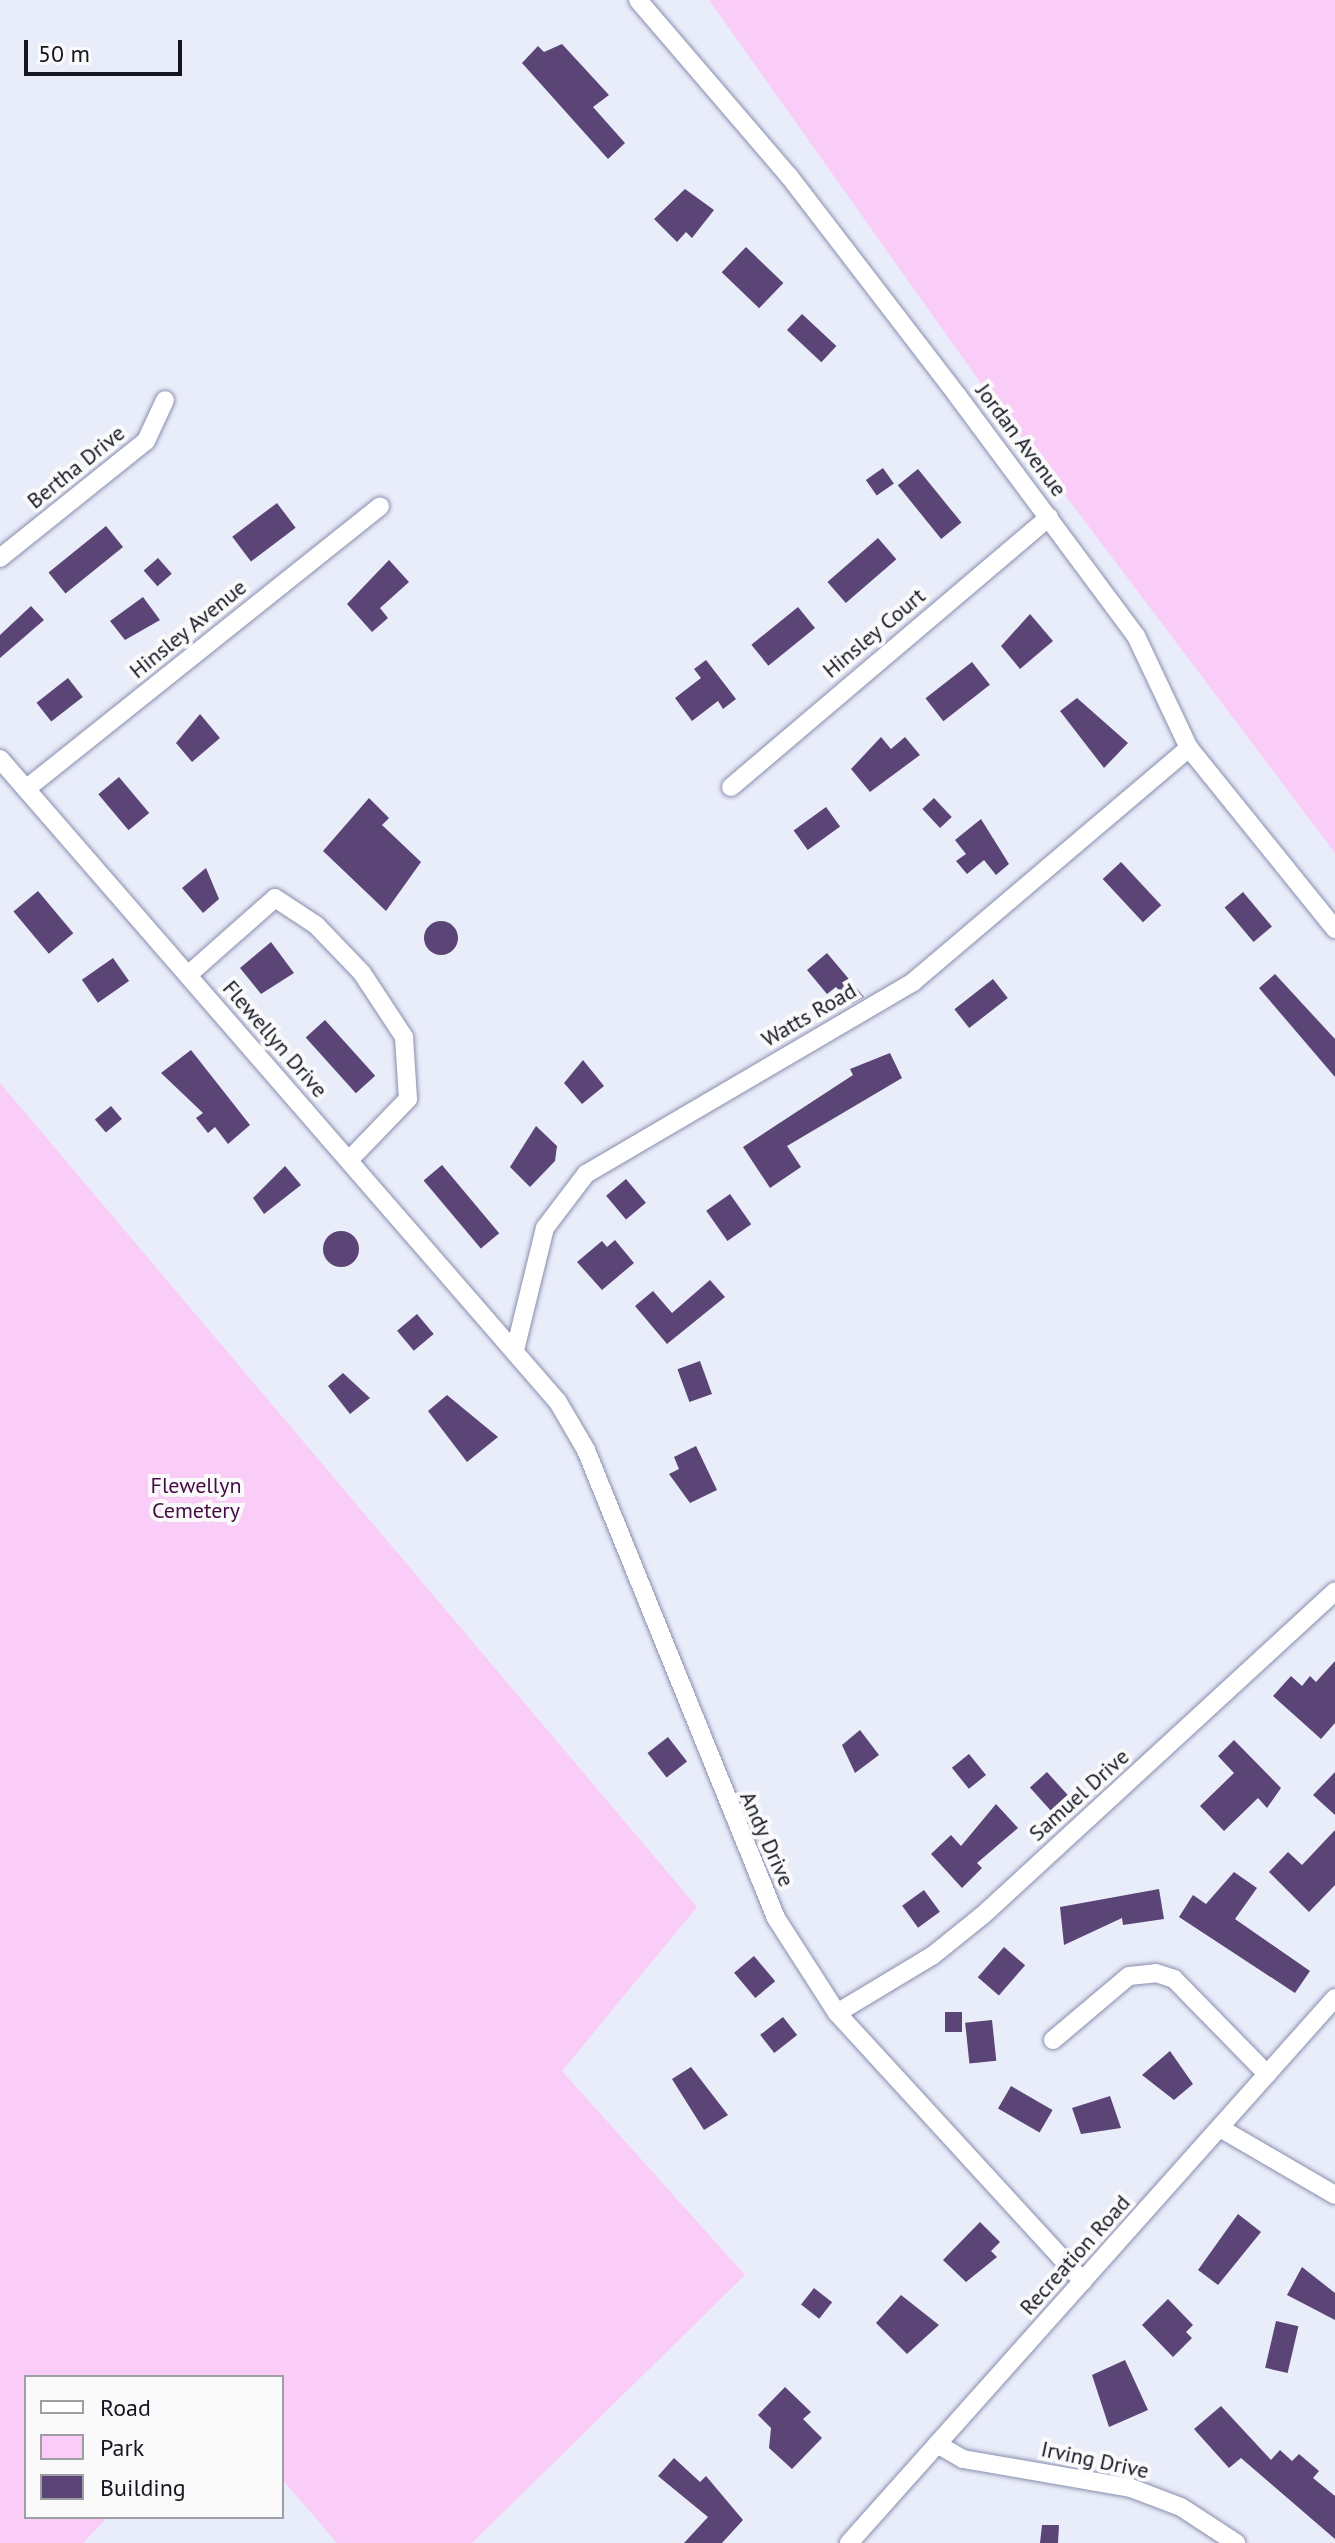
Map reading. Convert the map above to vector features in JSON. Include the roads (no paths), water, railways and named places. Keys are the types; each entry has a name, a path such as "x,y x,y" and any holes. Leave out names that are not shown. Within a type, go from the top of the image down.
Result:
{"street":[{"name":"Jordan Avenue","path":"638,0 789,176 1049,517 1136,636 1189,748 1335,929"},
{"name":"Bertha Drive","path":"0,558 146,441 165,400"},
{"name":"Hinsley Avenue","path":"26,789 380,506"},
{"name":"Hinsley Court","path":"731,787 1049,517"},
{"name":"Watts Road","path":"515,1350 545,1228 586,1174 913,982 1189,748"},
{"name":"Flewellyn Drive","path":"0,759 515,1350"},
{"path":"188,975 275,898 316,925 362,973 404,1037 408,1099 349,1160"},
{"name":"Andy Drive","path":"515,1350 586,1450 742,1848 776,1918 837,2013 1083,2281"},
{"name":"Samuel Drive","path":"837,2013 932,1956 983,1915 1335,1591"},
{"path":"1053,2040 1129,1976 1156,1973 1174,1979 1267,2074"},
{"name":"Recreation Road","path":"849,2543 1335,1998"},
{"path":"1220,2128 1335,2195"},
{"name":"Irving Drive","path":"937,2444 963,2459 1131,2488 1181,2507 1236,2543"}],"park label":[{"name":"Flewellyn Cemetery","path":"196,1498"}]}
